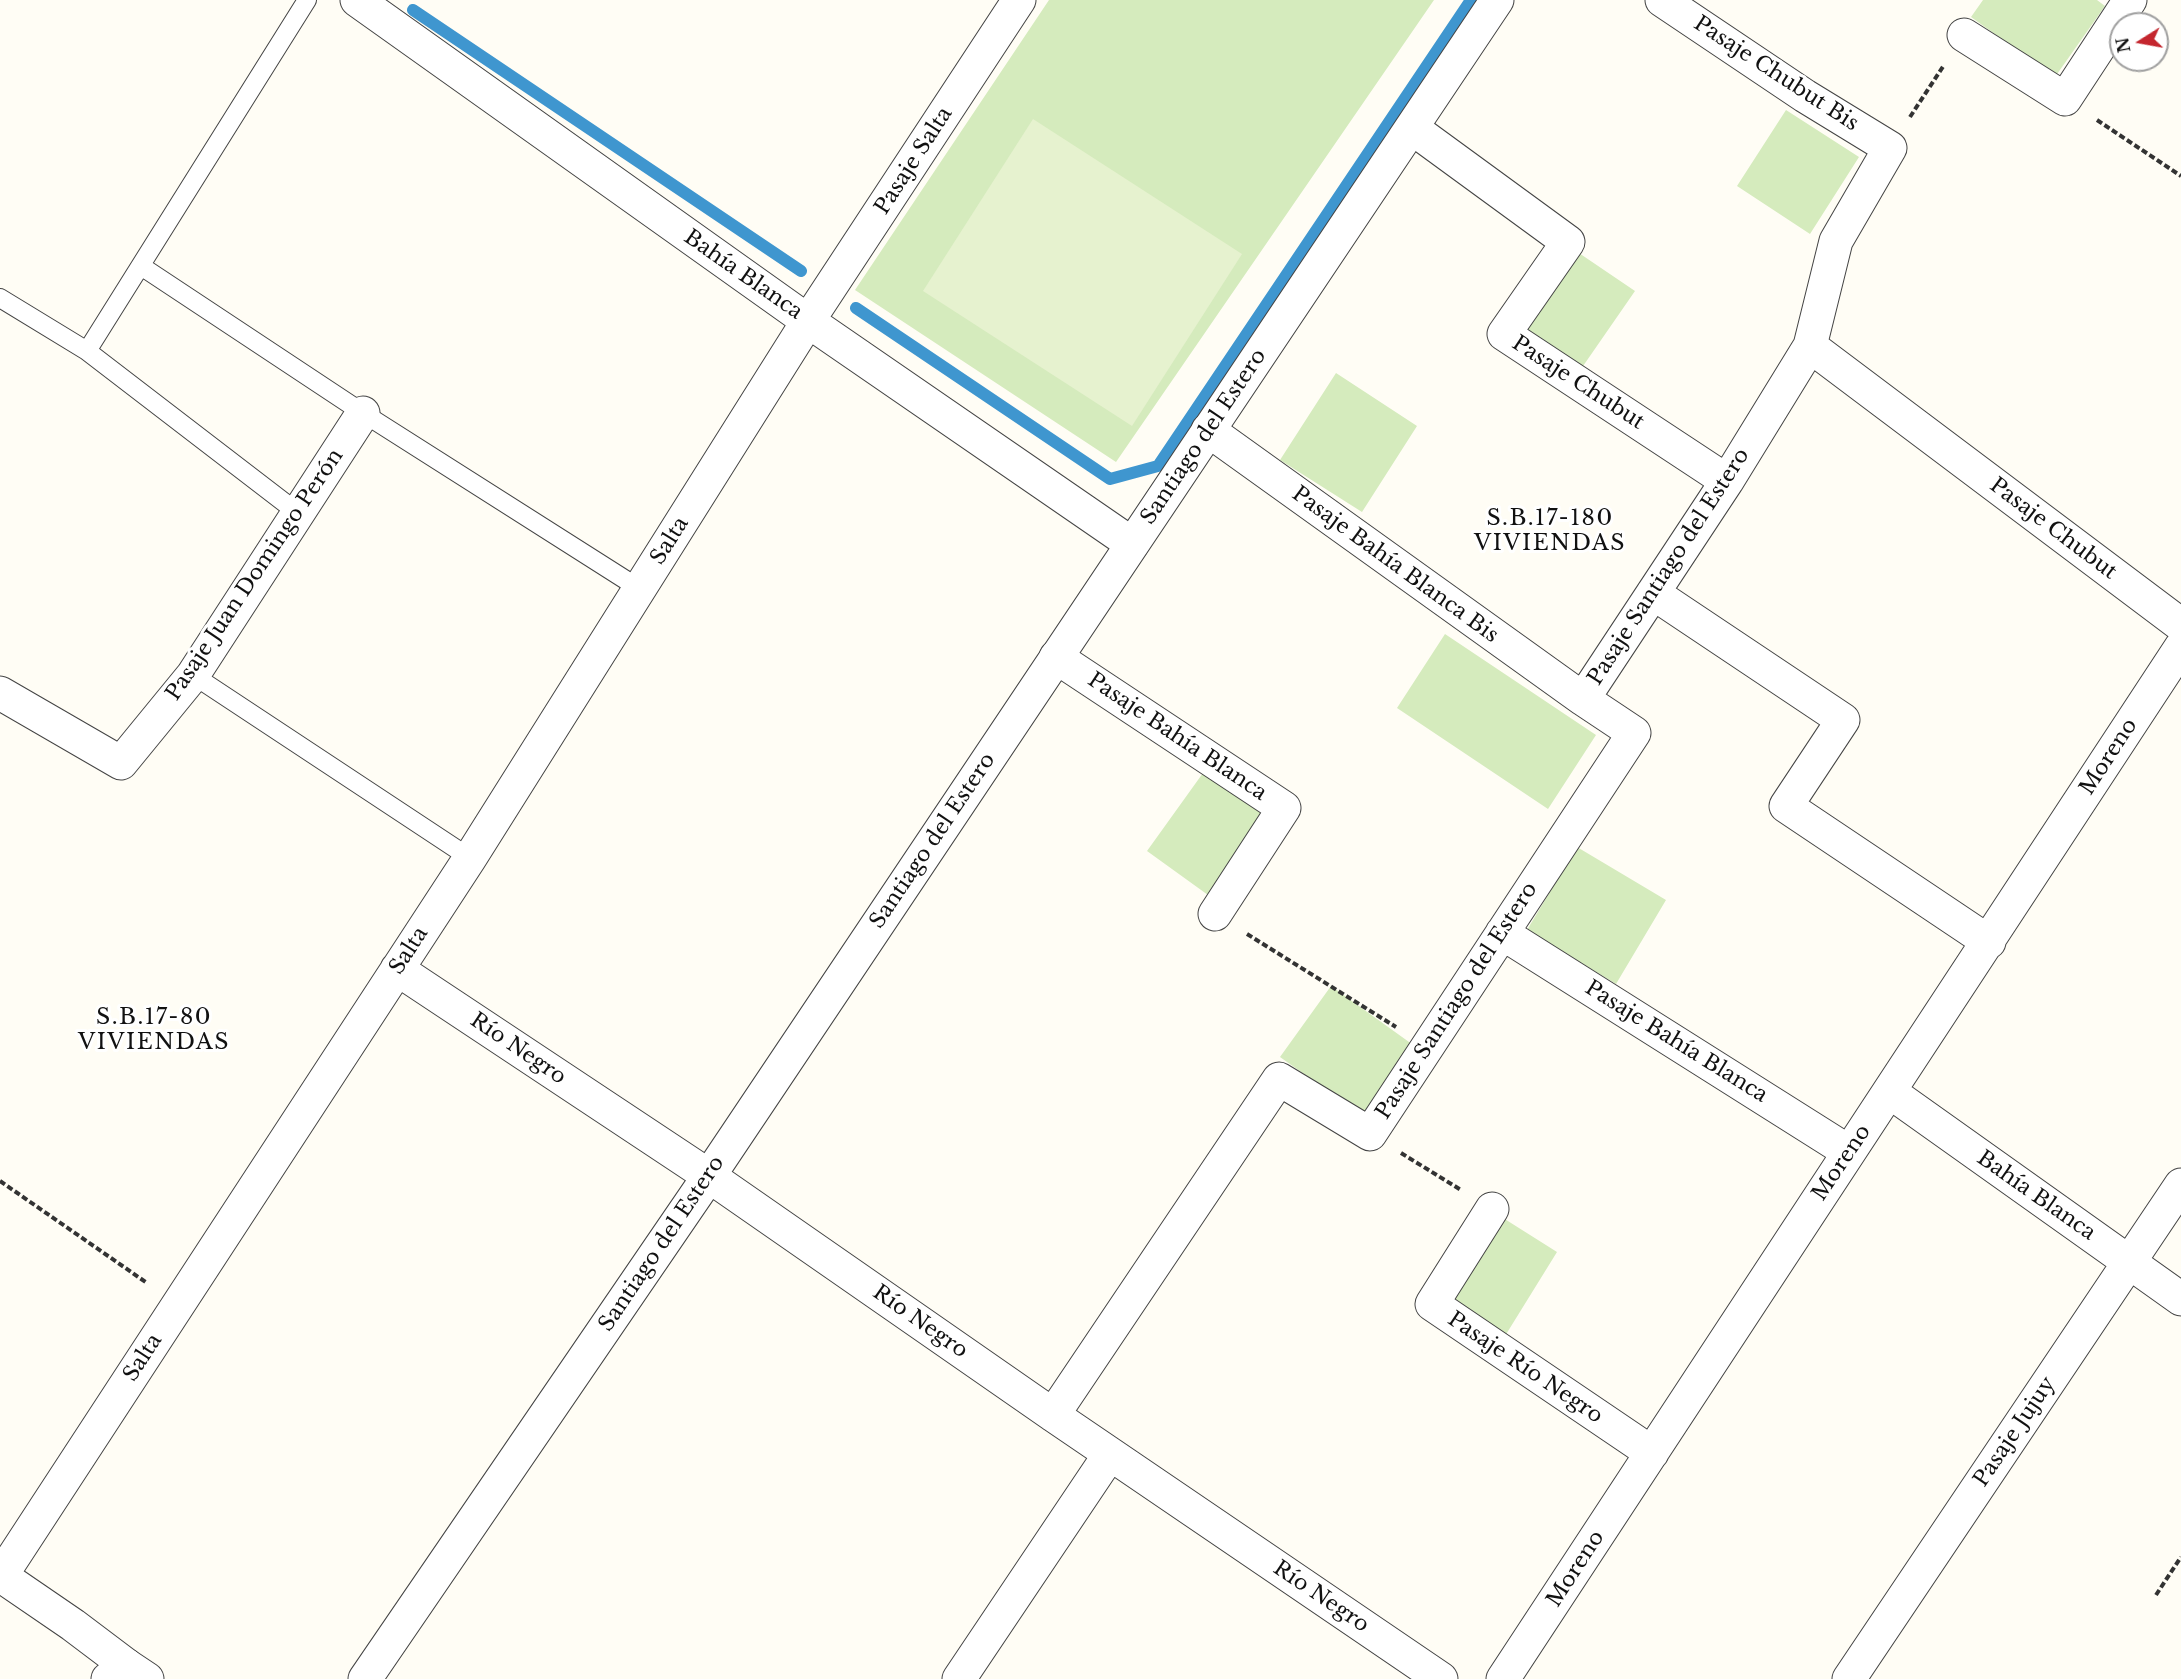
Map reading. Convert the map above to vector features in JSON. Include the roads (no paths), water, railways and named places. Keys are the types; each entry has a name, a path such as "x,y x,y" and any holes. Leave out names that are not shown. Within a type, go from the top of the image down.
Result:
{"street":[{"name":"Santiago del Estero","path":"365,1679 709,1176 1497,0"},
{"name":"Pasaje Chubut Bis","path":"1662,0 1805,96 1890,148"},
{"path":"1964,35 2065,99 2130,0"},
{"name":"Bahía Blanca","path":"364,2 808,321 1132,544"},
{"name":"Pasaje Salta","path":"808,321 1014,2"},
{"name":"Pasaje Chubut","path":"1412,128 1568,242 1504,334 1727,481"},
{"name":"Pasaje Santiago del Estero","path":"1053,1415 1279,1079 1370,1134 1634,733 1583,699 1727,481 1810,346 1836,241 1890,148"},
{"name":"Salta","path":"0,1576 470,858 808,321"},
{"name":"Pasaje Chubut","path":"1810,346 2181,625"},
{"name":"Pasaje Juan Domingo Perón","path":"3,702 121,763 192,675 363,413"},
{"name":"Pasaje Bahía Blanca Bis","path":"1208,430 1583,699"},
{"path":"1653,593 1843,720 1786,806 1989,942"},
{"name":"Moreno","path":"1503,1679 2181,647"},
{"name":"Pasaje Bahía Blanca","path":"1056,657 1284,808 1215,915"},
{"name":"Pasaje Bahía Blanca","path":"1502,933 1850,1152"},
{"name":"Río Negro","path":"397,969 709,1176 1053,1415 1440,1679"},
{"name":"Bahía Blanca","path":"1890,1092 2181,1299"},
{"name":"Pasaje Jujuy","path":"1849,1679 2181,1185"},
{"name":"Pasaje Río Negro","path":"1492,1209 1432,1304 1652,1453"},
{"path":"959,1679 1110,1454"},
{"path":"0,1576 73,1625 127,1674"}],"lane":[{"path":"87,351 307,0"},
{"path":"141,266 363,413 639,589"},
{"path":"0,298 87,351 298,513"},
{"path":"192,675 470,858"}],"waterway":[{"path":"856,308 1110,479 1158,466 1471,0"},
{"path":"413,10 801,271"}],"district":[{"name":"S.B.17-180 VIVIENDAS","path":"1550,532"},
{"name":"S.B.17-80 VIVIENDAS","path":"154,1030"}]}
